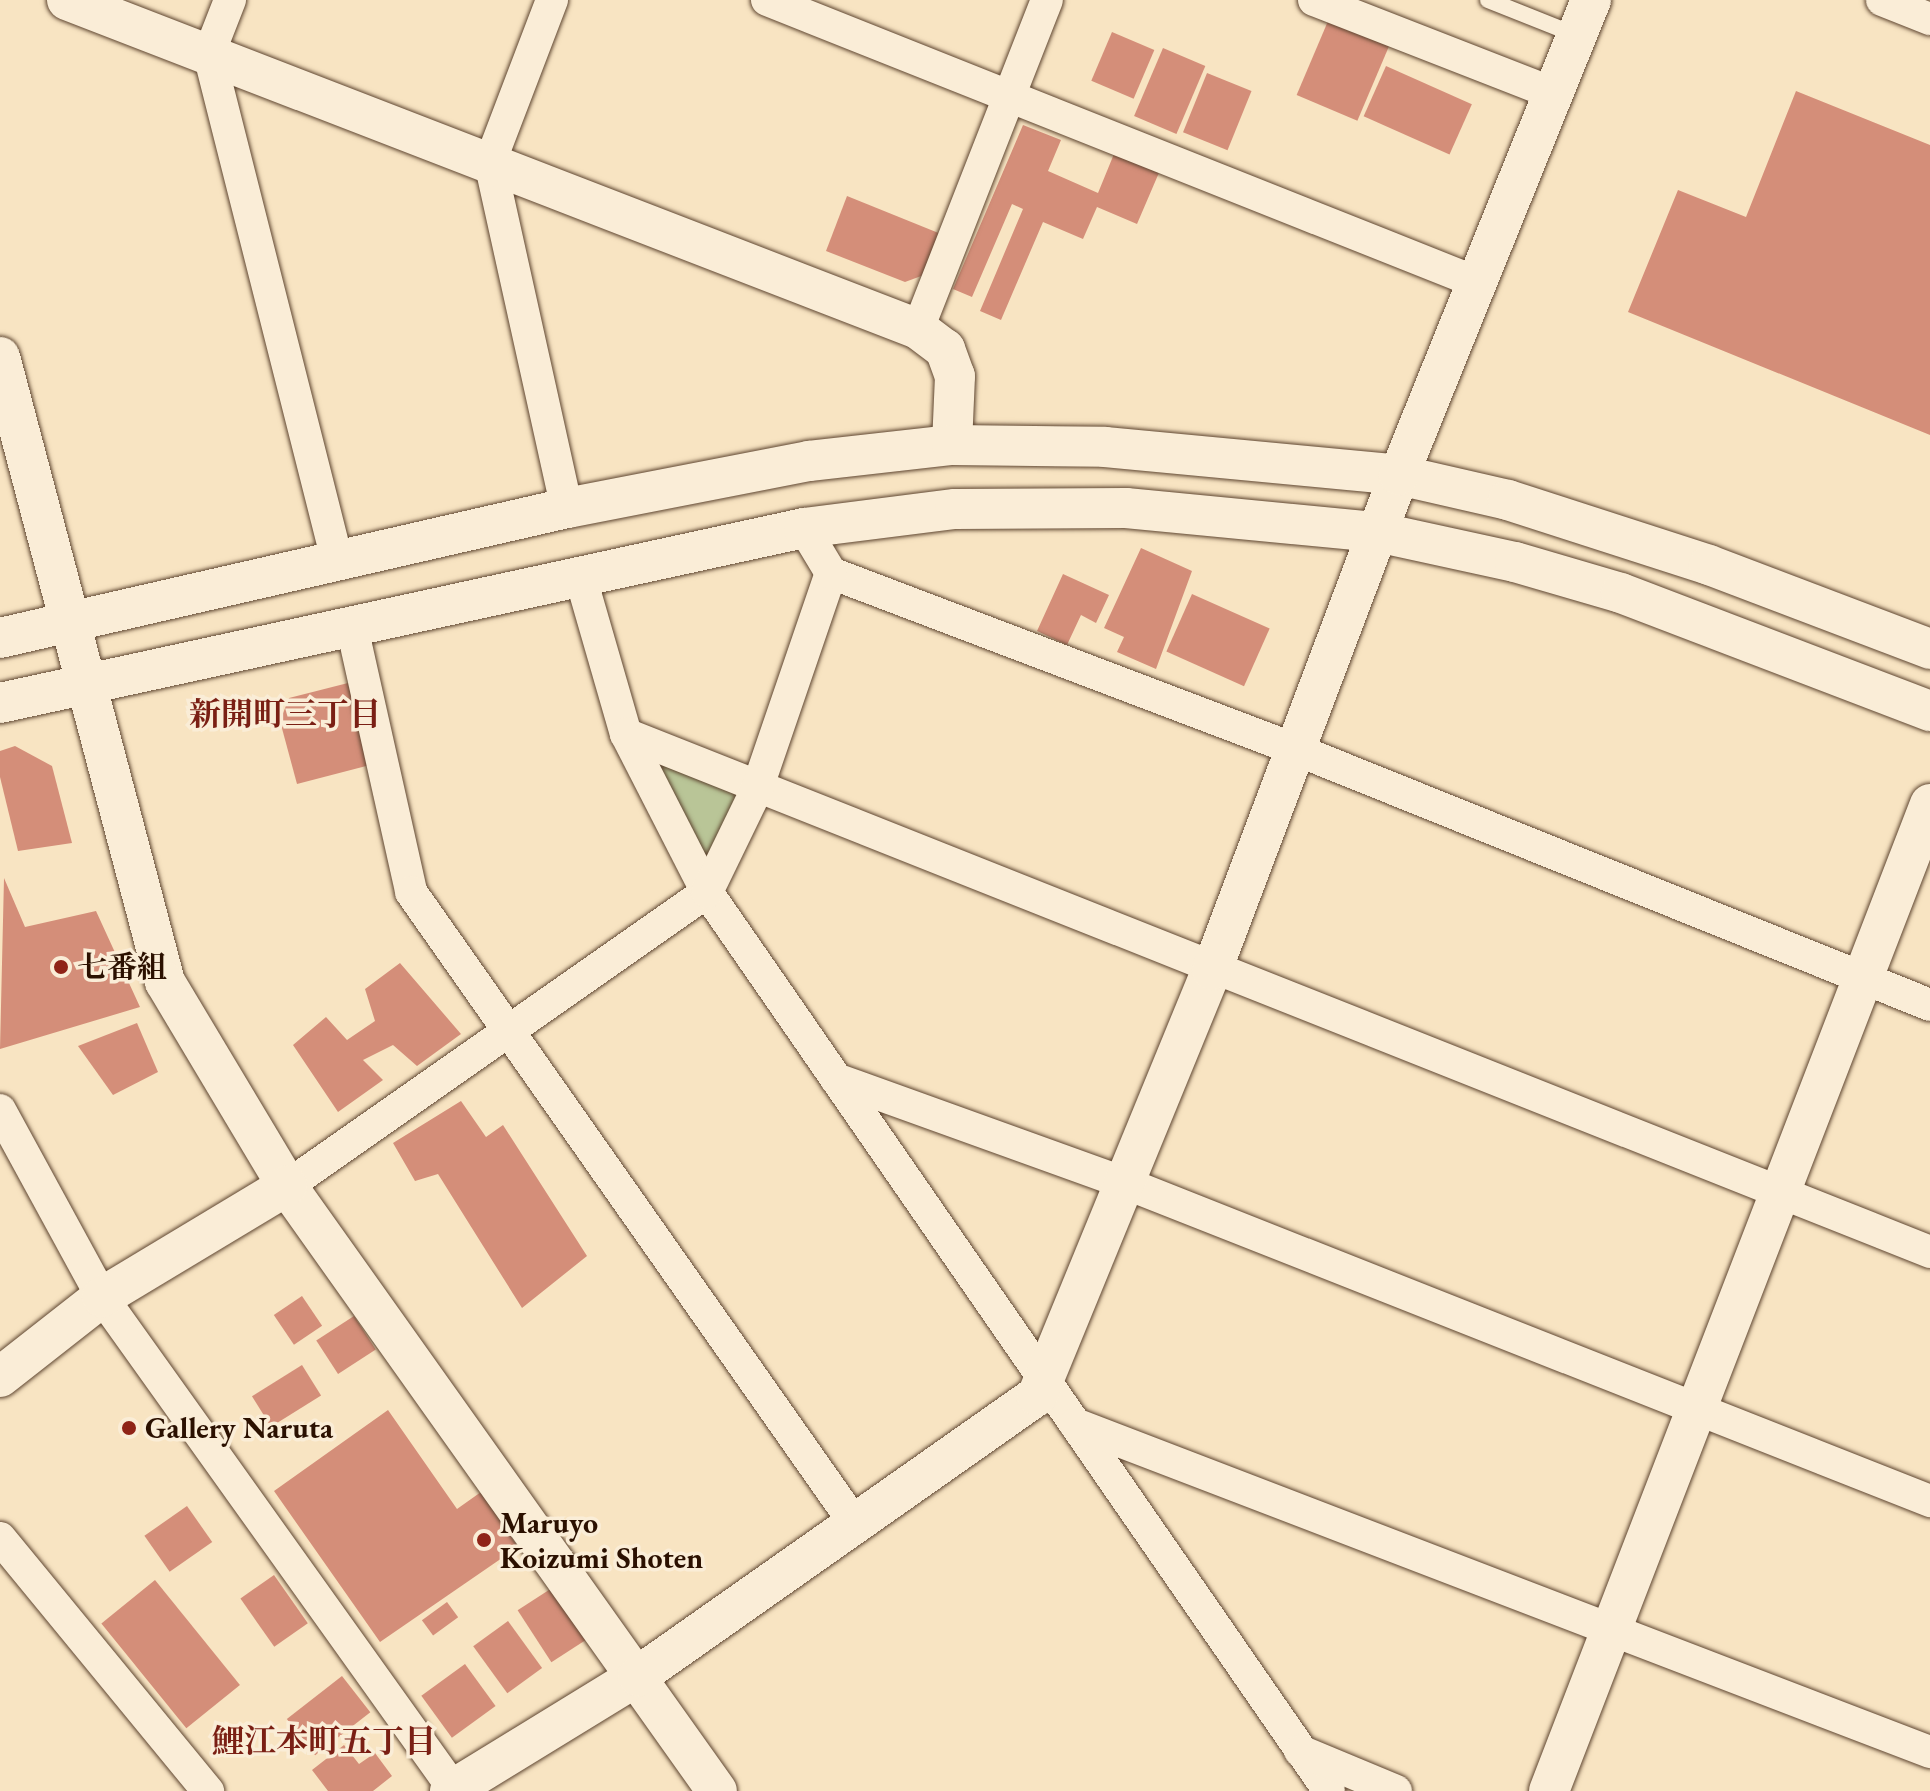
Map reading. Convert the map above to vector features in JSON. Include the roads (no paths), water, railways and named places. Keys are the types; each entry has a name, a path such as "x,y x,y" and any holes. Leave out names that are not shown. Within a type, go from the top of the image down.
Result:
{"street":[{"path":"67,0 918,329 945,349 955,376 952,445"},
{"path":"230,0 209,54 337,560"},
{"path":"552,0 490,162 567,508"},
{"path":"767,0 1476,282"},
{"path":"918,329 1047,0"},
{"path":"1314,0 1553,93"},
{"path":"1882,0 1930,19"},
{"path":"0,1110 102,1297 453,1790 638,1676 853,1521 1037,1396 1212,970 1399,475 1584,18"},
{"path":"0,357 82,685 165,982 287,1186 717,1791"},
{"path":"0,638 567,508 809,461 952,445 1105,447 1399,475 1508,500 1695,560 1930,649"},
{"path":"0,703 804,528 955,509 1126,508 1377,532 1621,593 1930,711"},
{"path":"804,528 831,573 1297,750 1930,1005"},
{"path":"0,1377 102,1297 287,1186 508,1028 707,892 757,789 831,573"},
{"path":"580,575 626,734 707,892 1329,1791"},
{"path":"352,627 411,892 853,1521"},
{"path":"626,734 1212,970 1930,1252"},
{"path":"1549,1791 1698,1411 1858,977 1930,804"},
{"path":"836,1079 1125,1183 1930,1501"},
{"path":"1075,1424 1615,1627 1930,1752"},
{"path":"0,1538 208,1791"},
{"path":"1299,1751 1396,1791"}],"lane":[{"path":"1488,0 1584,18"}],"place":[{"name":"七番組","path":"61,967"},
{"name":"Gallery Naruta","path":"129,1428"},
{"name":"Maruyo Koizumi Shoten","path":"484,1540"}],"district":[{"name":"新開町三丁目","path":"285,714"},
{"name":"鯉江本町五丁目","path":"324,1741"}]}
